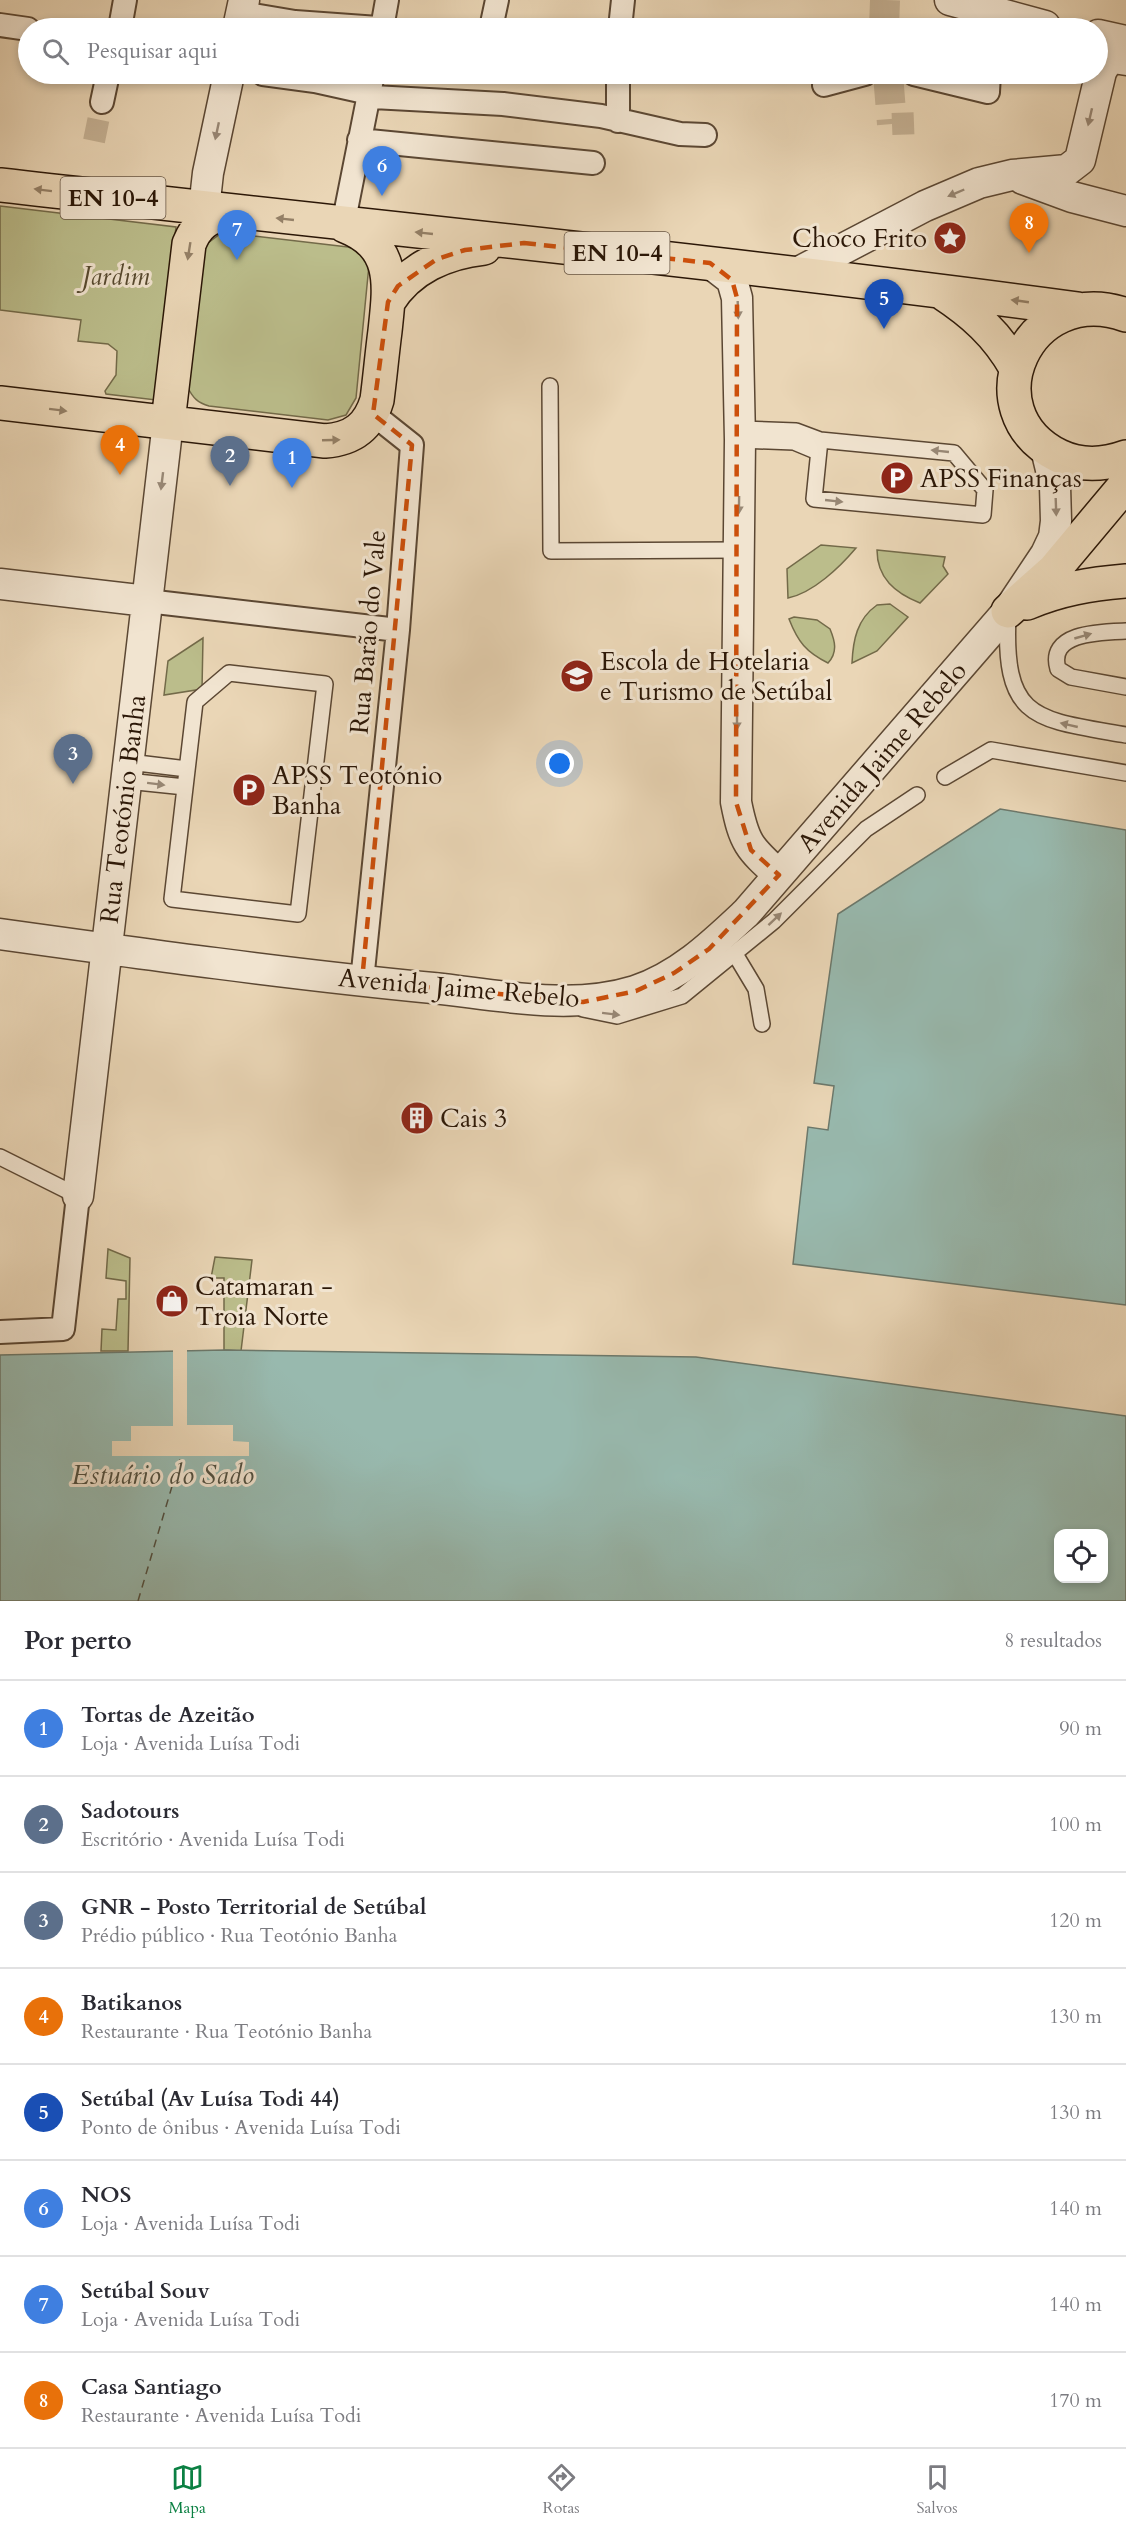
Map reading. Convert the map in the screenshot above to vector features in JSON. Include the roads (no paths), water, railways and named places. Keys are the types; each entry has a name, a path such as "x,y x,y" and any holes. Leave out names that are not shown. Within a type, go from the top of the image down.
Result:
{"main road":[{"name":"EN 10-4","path":"0,185 215,211 710,263 1078,309"},
{"path":"168,422 189,244 195,228 215,211"},
{"name":"EN 10-4","path":"343,225 367,238 383,259 390,285 377,400 373,414"},
{"name":"EN 10-4","path":"388,302 398,286 437,259 465,250 524,243"},
{"name":"EN 10-4","path":"937,290 968,310 991,331 1016,368"},
{"path":"1126,315 1100,308 1078,309 1057,316 1038,329 1024,347 1016,368 1014,391 1019,413 1030,433 1046,449 1070,461 1097,464 1126,457"},
{"path":"0,403 326,441 340,440 354,435 365,426 373,414"},
{"name":"Avenida Jaime Rebelo","path":"1008,611 1054,570 1125,494"},
{"path":"1008,611 1056,591 1090,584 1126,581"}],"street":[{"path":"122,18 125,0"},
{"path":"382,18 387,0"},
{"path":"493,18 496,0"},
{"path":"621,18 623,0"},
{"path":"950,0 1015,18"},
{"path":"241,14 268,18"},
{"path":"0,25 18,28"},
{"path":"1108,37 1126,41"},
{"path":"1108,61 1114,58 1126,60"},
{"path":"102,102 106,84"},
{"path":"215,211 208,173 227,84"},
{"path":"371,84 373,97 503,104 601,116 681,134 705,135"},
{"path":"343,225 371,84"},
{"path":"618,84 618,121"},
{"path":"955,84 988,92 988,84"},
{"path":"795,273 925,206 979,183 1012,175 1050,173 1075,166 1080,160 1098,84"},
{"path":"359,140 593,163"},
{"path":"1012,175 1072,197 1126,211"},
{"path":"710,263 726,273 736,289 740,434 736,802 741,830 751,850 779,875"},
{"name":"Rua Barão do Vale","path":"362,981 398,630 412,445 373,414"},
{"name":"Rua Teotónio Banha","path":"78,1196 168,422"},
{"name":"Avenida Jaime Rebelo","path":"0,934 362,981 533,998 583,1002 636,991 674,973 709,949 746,913 1008,611 1046,554 1054,537 1055,486 1046,449"},
{"path":"0,584 398,630"},
{"path":"0,1332 63,1329 78,1196"}],"lane":[{"path":"550,387 551,551 738,550"},
{"path":"740,434 796,431 819,446 954,453 985,490 983,515 814,499 819,446"},
{"path":"1008,611 1008,669 1014,688 1026,705 1043,718 1126,735"},
{"path":"1126,631 1097,632 1067,640 1058,648 1055,658 1058,669 1071,677 1126,687"},
{"path":"230,673 325,684 298,914 172,899 185,787 195,702 230,673"},
{"path":"945,777 991,750 1126,773"},
{"path":"128,772 187,769"},
{"path":"128,772 185,787"},
{"path":"533,998 617,1016 682,996 774,921 866,829 917,795"},
{"path":"735,954 756,989 762,1024"},
{"path":"0,1157 78,1196"}],"water":[{"path":"1000,809 1126,830 1126,1305 793,1264 808,1127 828,1130 834,1086 814,1083 838,914"},
{"name":"Estuário do Sado","path":"224,1350 696,1357 1126,1416 1126,1601 0,1601 0,1355"}],"tunnel":[{"path":"884,18 885,0"},
{"path":"889,84 892,124"},
{"path":"94,141 102,102"},
{"path":"892,124 918,123"}],"place":[{"name":"NOS","path":"382,196"},
{"name":"Choco Frito","path":"950,238"},
{"name":"Casa Santiago","path":"1029,253"},
{"name":"Setúbal Souv","path":"237,260"},
{"name":"Setúbal (Av Luísa Todi 44)","path":"884,329"},
{"name":"Batikanos","path":"120,475"},
{"name":"APSS Finanças","path":"897,478"},
{"name":"Sadotours","path":"230,486"},
{"name":"Tortas de Azeitão","path":"292,488"},
{"name":"Escola de Hotelaria e Turismo de Setúbal","path":"577,676"},
{"name":"GNR - Posto Territorial de Setúbal","path":"73,784"},
{"name":"APSS Teotónio Banha","path":"249,790"},
{"name":"Cais 3","path":"417,1118"},
{"name":"Catamaran - Troia Norte","path":"172,1301"}],"park label":[{"name":"Jardim","path":"116,276"}]}
